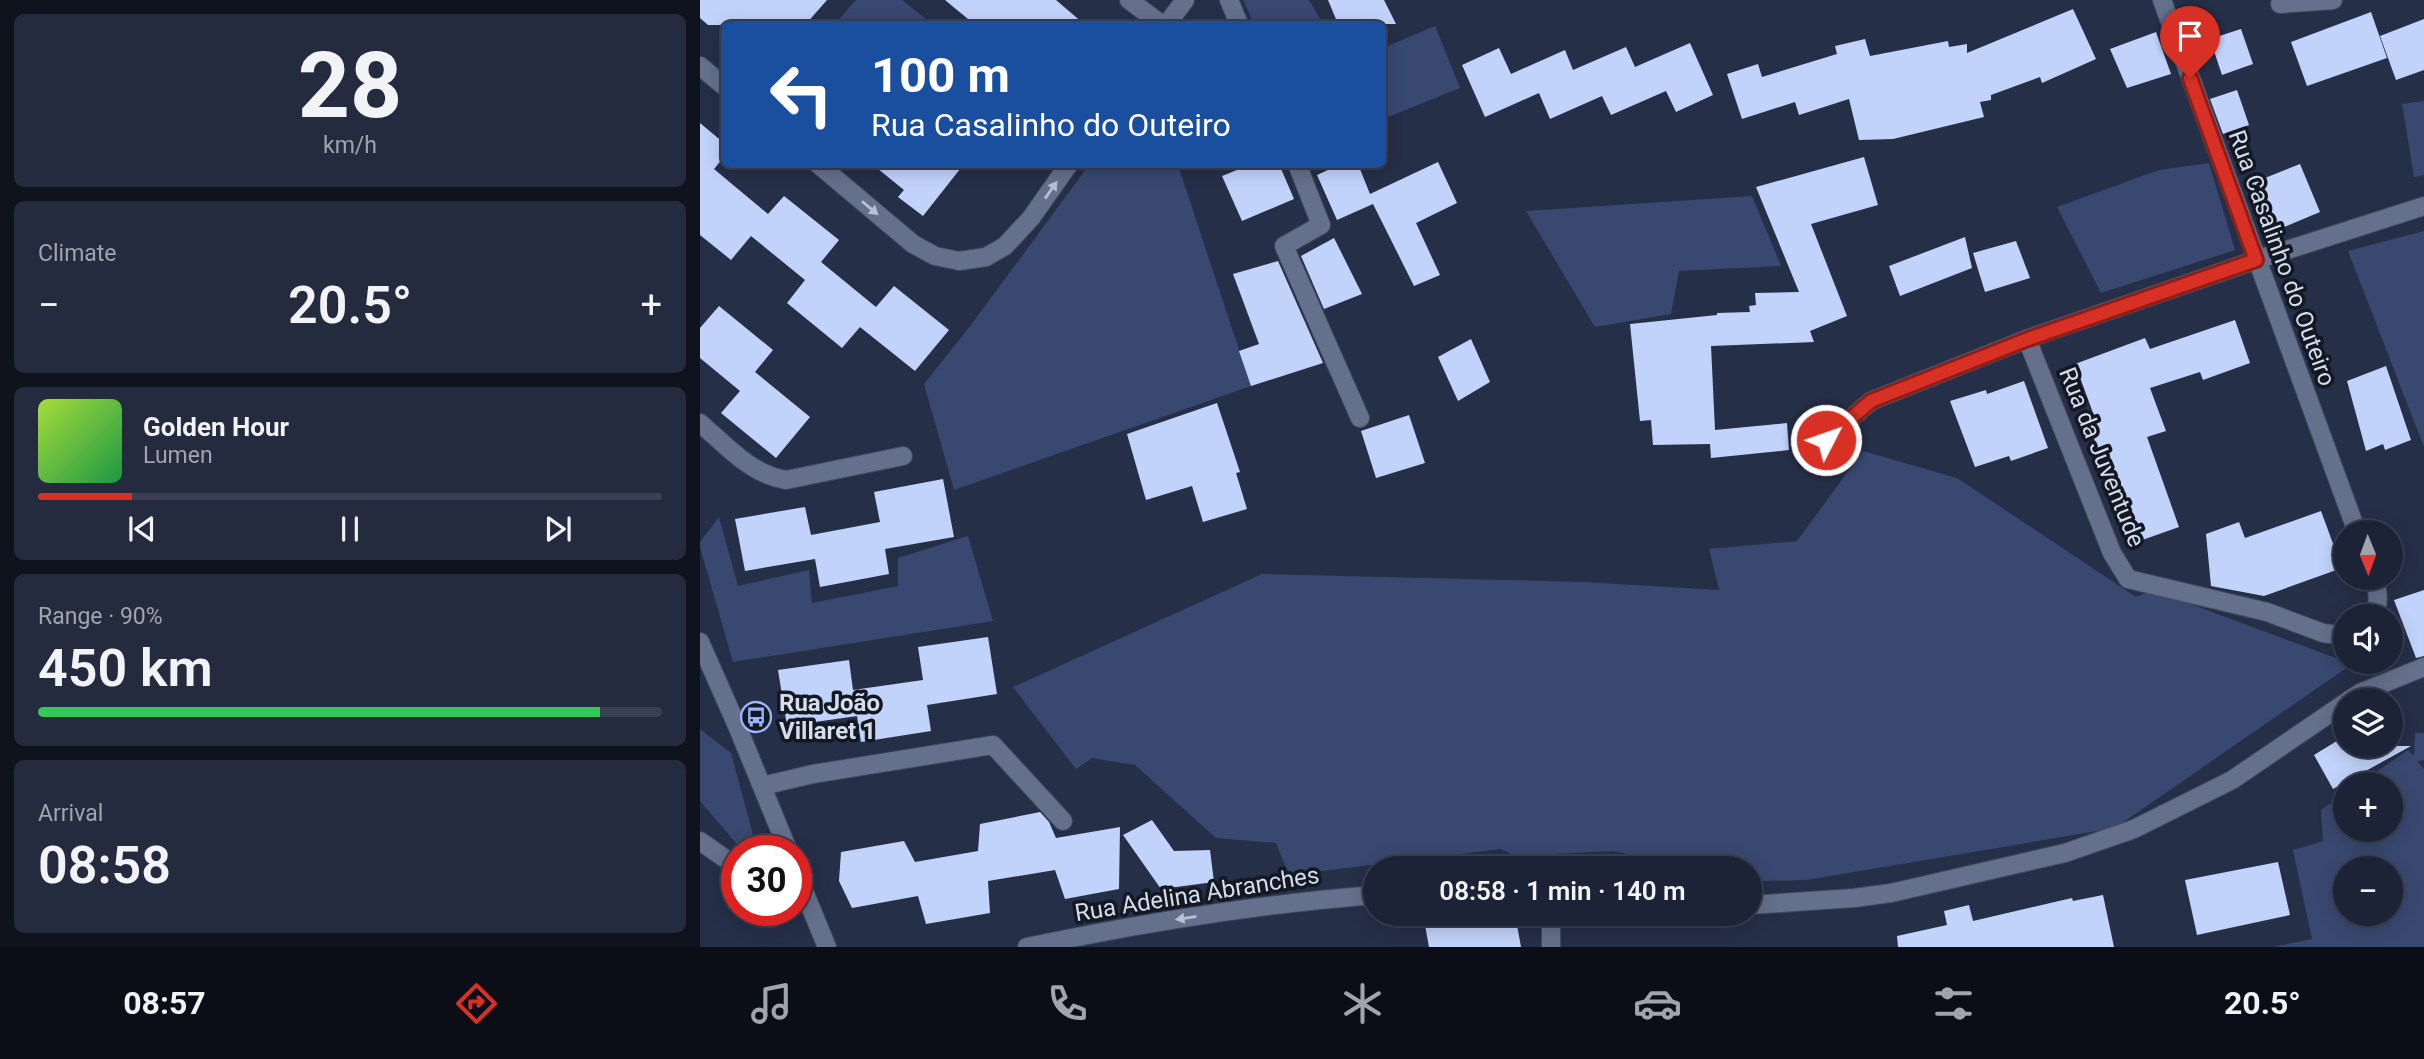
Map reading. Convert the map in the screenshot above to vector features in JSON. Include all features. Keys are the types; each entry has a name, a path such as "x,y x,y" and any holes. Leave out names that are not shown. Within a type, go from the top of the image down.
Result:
{"street":[{"path":"1129,0 1157,21"},
{"path":"1169,21 1185,0"},
{"path":"1229,0 1239,21"},
{"name":"Rua Casalinho do Outeiro","path":"2162,0 2353,520"},
{"path":"2280,4 2333,0"},
{"path":"702,69 721,84"},
{"path":"823,168 913,244 935,256 959,261 986,257 1005,246 1031,218 1066,168"},
{"path":"1299,168 1321,225 1284,246 1360,418"},
{"path":"1826,440 1871,401 2028,339 2256,260 2424,206"},
{"name":"Rua da Juventude","path":"2028,339 2112,553 2128,579 2242,606 2333,634"},
{"path":"700,423 750,466 767,477 786,480 903,456"},
{"path":"701,650 782,835"},
{"path":"2372,688 2424,667"},
{"path":"1762,904 1891,893 2066,853 2134,829 2232,780 2333,710"},
{"path":"762,786 813,774 993,745 1063,821"},
{"path":"700,841 721,856"},
{"name":"Rua Adelina Abranches","path":"1027,947 1093,933 1292,901 1363,896"},
{"path":"813,913 827,947"},
{"path":"1551,926 1552,947"}],"shaded area":[{"path":"856,0 902,0 928,21 838,21"},
{"path":"1243,0 1309,0 1321,21 1253,21"},
{"path":"1435,26 1460,88 1386,118 1386,47"},
{"path":"2424,101 2424,175 2414,177 2402,104"},
{"path":"2209,163 2235,250 2101,293 2057,207 2159,170"},
{"path":"1087,168 1179,168 1251,386 954,490 924,384"},
{"path":"1752,196 1781,266 1679,271 1671,314 1595,327 1526,211"},
{"path":"2424,231 2424,447 2348,251"},
{"path":"1863,451 1957,478 2136,597 2153,590 2333,657 2333,674 2338,674 2115,828 1806,880 1764,881 1762,856 1638,856 1612,851 1515,856 1501,849 1444,856 1363,856 1363,866 1289,875 1276,843 1216,838 1135,765 1092,758 1076,769 1013,687 1262,574 1584,582 1719,590 1709,549 1797,541"},
{"path":"719,517 738,586 809,570 812,603 898,586 898,558 968,536 993,621 733,662 700,547 700,542"},
{"path":"700,729 731,753 753,835 729,835 700,801"},
{"path":"2415,733 2424,733 2424,760 2417,761 2424,769 2424,947 2273,947 2312,939 2293,850 2323,841 2321,810 2333,802 2333,842 2403,842 2403,772 2376,772 2396,758 2403,758 2403,753 2408,750 2414,756"}],"building":[{"path":"700,0 827,0 809,21 721,21 721,25 708,25 700,18"},
{"path":"945,0 1056,0 1080,21 970,21"},
{"path":"1328,0 1384,0 1396,24 1386,24 1386,21 1337,21"},
{"path":"2073,9 2096,59 2042,83 2040,77 1991,95 1991,100 1980,102 1984,117 1893,139 1859,140 1849,99 1799,115 1795,102 1742,119 1727,74 1758,64 1762,77 1837,54 1835,46 1865,39 1870,56 1948,41 1949,47 1967,44 1967,53"},
{"path":"2371,12 2387,58 2307,86 2291,42"},
{"path":"2424,19 2424,70 2396,80 2380,36"},
{"path":"2241,29 2253,64 2222,75 2210,39"},
{"path":"2156,32 2171,74 2127,88 2110,49"},
{"path":"1690,43 1713,95 1676,112 1666,91 1611,115 1602,96 1550,119 1539,93 1485,117 1462,65 1499,48 1511,74 1565,50 1573,70 1626,47 1635,67"},
{"path":"2237,90 2249,125 2223,134 2210,99"},
{"path":"700,123 721,140 721,161 714,169 768,214 784,196 839,240 821,262 876,307 894,286 949,330 915,371 860,327 842,348 787,303 805,280 751,236 731,260 700,235"},
{"path":"1864,157 1878,205 1811,224 1847,316 1810,331 1814,342 1711,346 1715,430 1787,423 1789,450 1711,458 1710,444 1653,445 1651,420 1640,421 1630,324 1717,313 1750,312 1749,306 1756,305 1755,293 1799,292 1756,187"},
{"path":"1438,162 1457,203 1416,223 1440,275 1414,286 1373,204 1337,220 1317,175 1332,168 1360,168 1370,194"},
{"path":"2300,164 2320,212 2270,233 2250,184"},
{"path":"877,168 961,168 923,216 898,197 904,190"},
{"path":"1242,168 1281,168 1294,199 1242,221 1222,176"},
{"path":"1965,237 1972,268 1900,296 1889,266"},
{"path":"1334,238 1362,294 1324,309 1301,256"},
{"path":"2016,241 2030,278 1985,292 1973,253"},
{"path":"1278,261 1323,363 1251,386 1239,351 1259,344 1233,274"},
{"path":"719,306 773,350 755,372 810,417 776,458 721,413 740,391 700,358 700,328"},
{"path":"2235,320 2250,363 2203,380 2200,372 2150,388 2166,431 2147,437 2179,527 2128,545 2089,423 2096,421 2075,364 2145,338 2150,349"},
{"path":"1471,339 1490,382 1458,401 1438,357"},
{"path":"2386,366 2411,440 2385,450 2383,444 2366,451 2347,381"},
{"path":"2024,381 2048,448 2011,461 2009,456 1975,467 1950,401 1986,390 1987,394"},
{"path":"1217,403 1240,472 1236,473 1247,509 1203,522 1192,486 1146,500 1127,434"},
{"path":"1409,415 1425,463 1376,478 1361,431"},
{"path":"943,479 954,537 885,549 889,574 820,587 815,559 745,571 735,519 805,507 811,535 880,522 874,492"},
{"path":"2321,511 2333,544 2333,571 2264,596 2211,586 2206,534 2239,522 2245,538"},
{"path":"2424,590 2424,656 2416,658 2403,624 2403,604 2396,604 2394,600"},
{"path":"988,637 997,694 927,705 931,731 861,742 857,716 787,726 778,670 849,660 853,690 923,680 918,647"},
{"path":"2333,743 2333,758 2389,758 2364,772 2333,772 2333,789 2314,755"},
{"path":"1040,812 1049,822 1056,838 1120,827 1119,889 1065,899 1055,870 988,881 990,913 926,924 918,896 852,908 839,881 841,852 904,841 915,862 978,851 980,824"},
{"path":"1152,820 1174,851 1210,850 1214,882 1161,889 1123,835"},
{"path":"2278,862 2290,915 2197,935 2185,880"},
{"path":"2103,895 2114,947 1898,947 1897,936 1947,925 1944,911 1969,905 1973,921 2072,898 2073,901"},
{"path":"1425,926 1517,926 1521,947 1429,947"}],"place":[{"name":"Rua João Villaret 1","path":"756,717"}],"route":[{"path":"1826,440 1871,401 2028,339 2256,260 2190,78"}]}
